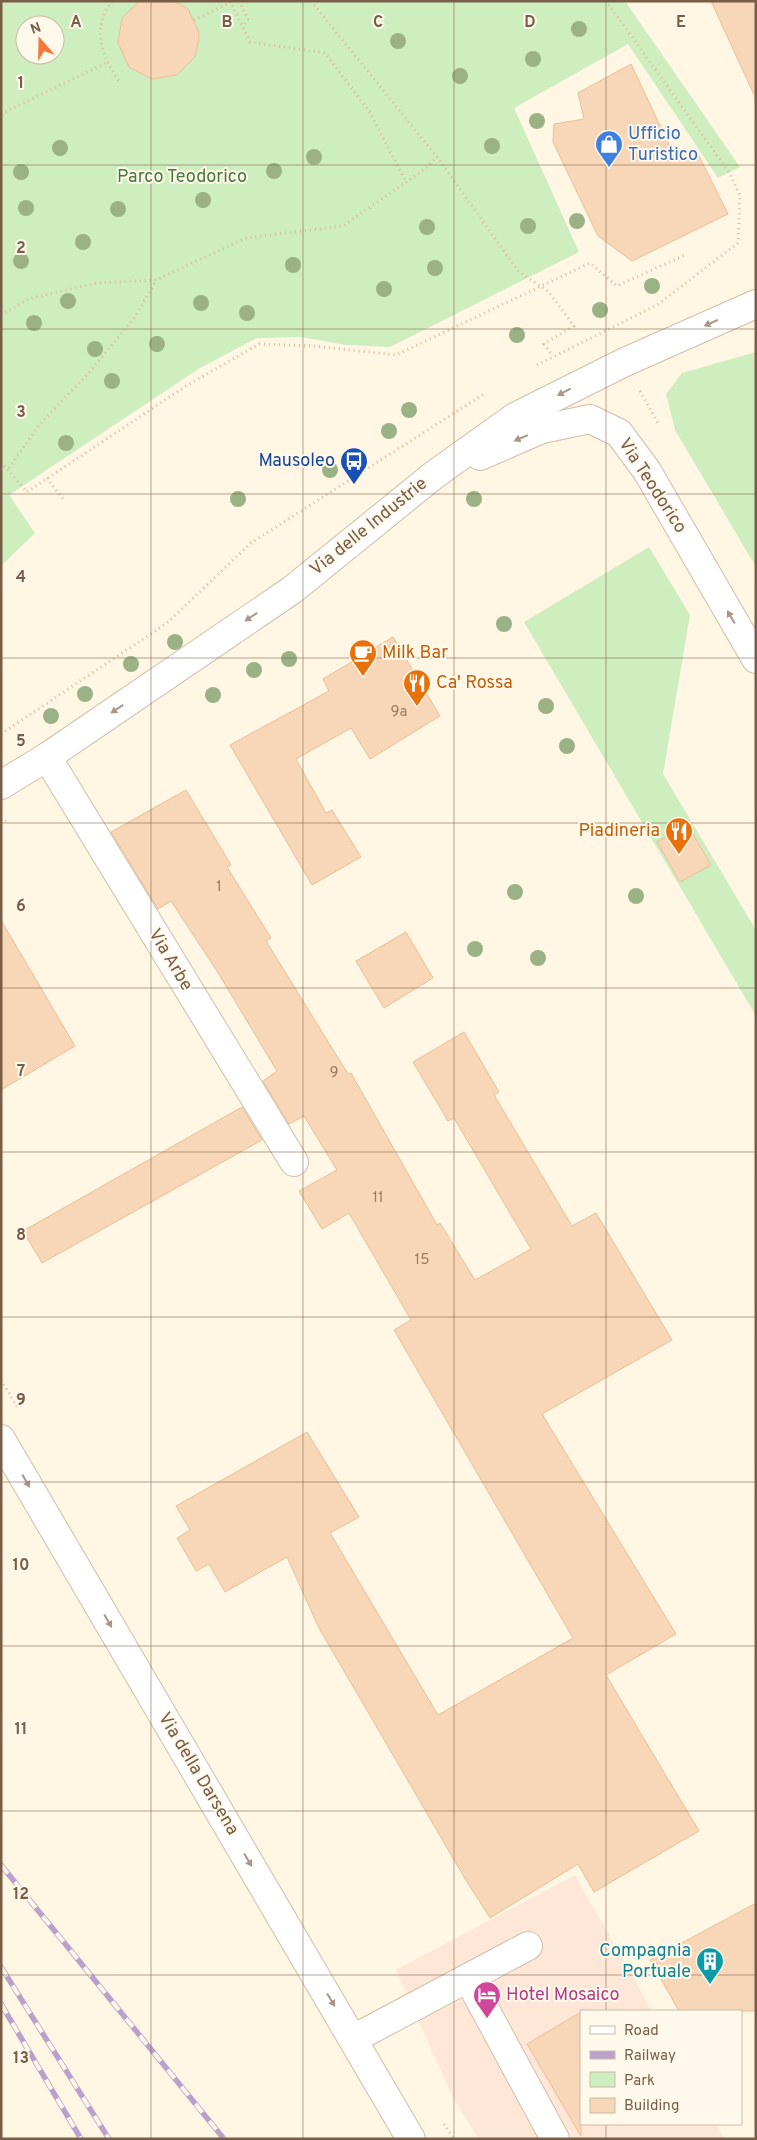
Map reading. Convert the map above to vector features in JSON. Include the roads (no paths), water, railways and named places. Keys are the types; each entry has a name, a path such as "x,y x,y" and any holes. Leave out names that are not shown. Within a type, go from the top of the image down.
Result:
{"street":[{"name":"Via delle Industrie","path":"1,785 47,757 292,590 434,475 514,417 625,362 756,304"},
{"name":"Via Teodorico","path":"434,475 542,429 590,419 618,433 647,471 756,659"},
{"name":"Via Arbe","path":"47,757 294,1162"},
{"name":"Via della Darsena","path":"1,1439 354,2038 411,2139"},
{"path":"354,2038 528,1946"},
{"path":"468,1978 555,2139"},
{"name":"Via della Darsena","path":"395,2110 419,2139"}],"railway":[{"path":"1,1865 224,2139"},
{"path":"1,1967 109,2139"},
{"path":"1,2004 81,2139"}],"place":[{"name":"Ufficio Turistico","path":"609,168"},
{"name":"Mausoleo","path":"354,485"},
{"name":"Milk Bar","path":"363,677"},
{"name":"Ca' Rossa","path":"417,707"},
{"name":"Piadineria","path":"679,855"},
{"name":"Compagnia Portuale","path":"710,1985"},
{"name":"Hotel Mosaico","path":"487,2019"}],"park label":[{"name":"Parco Teodorico","path":"182,177"}]}
